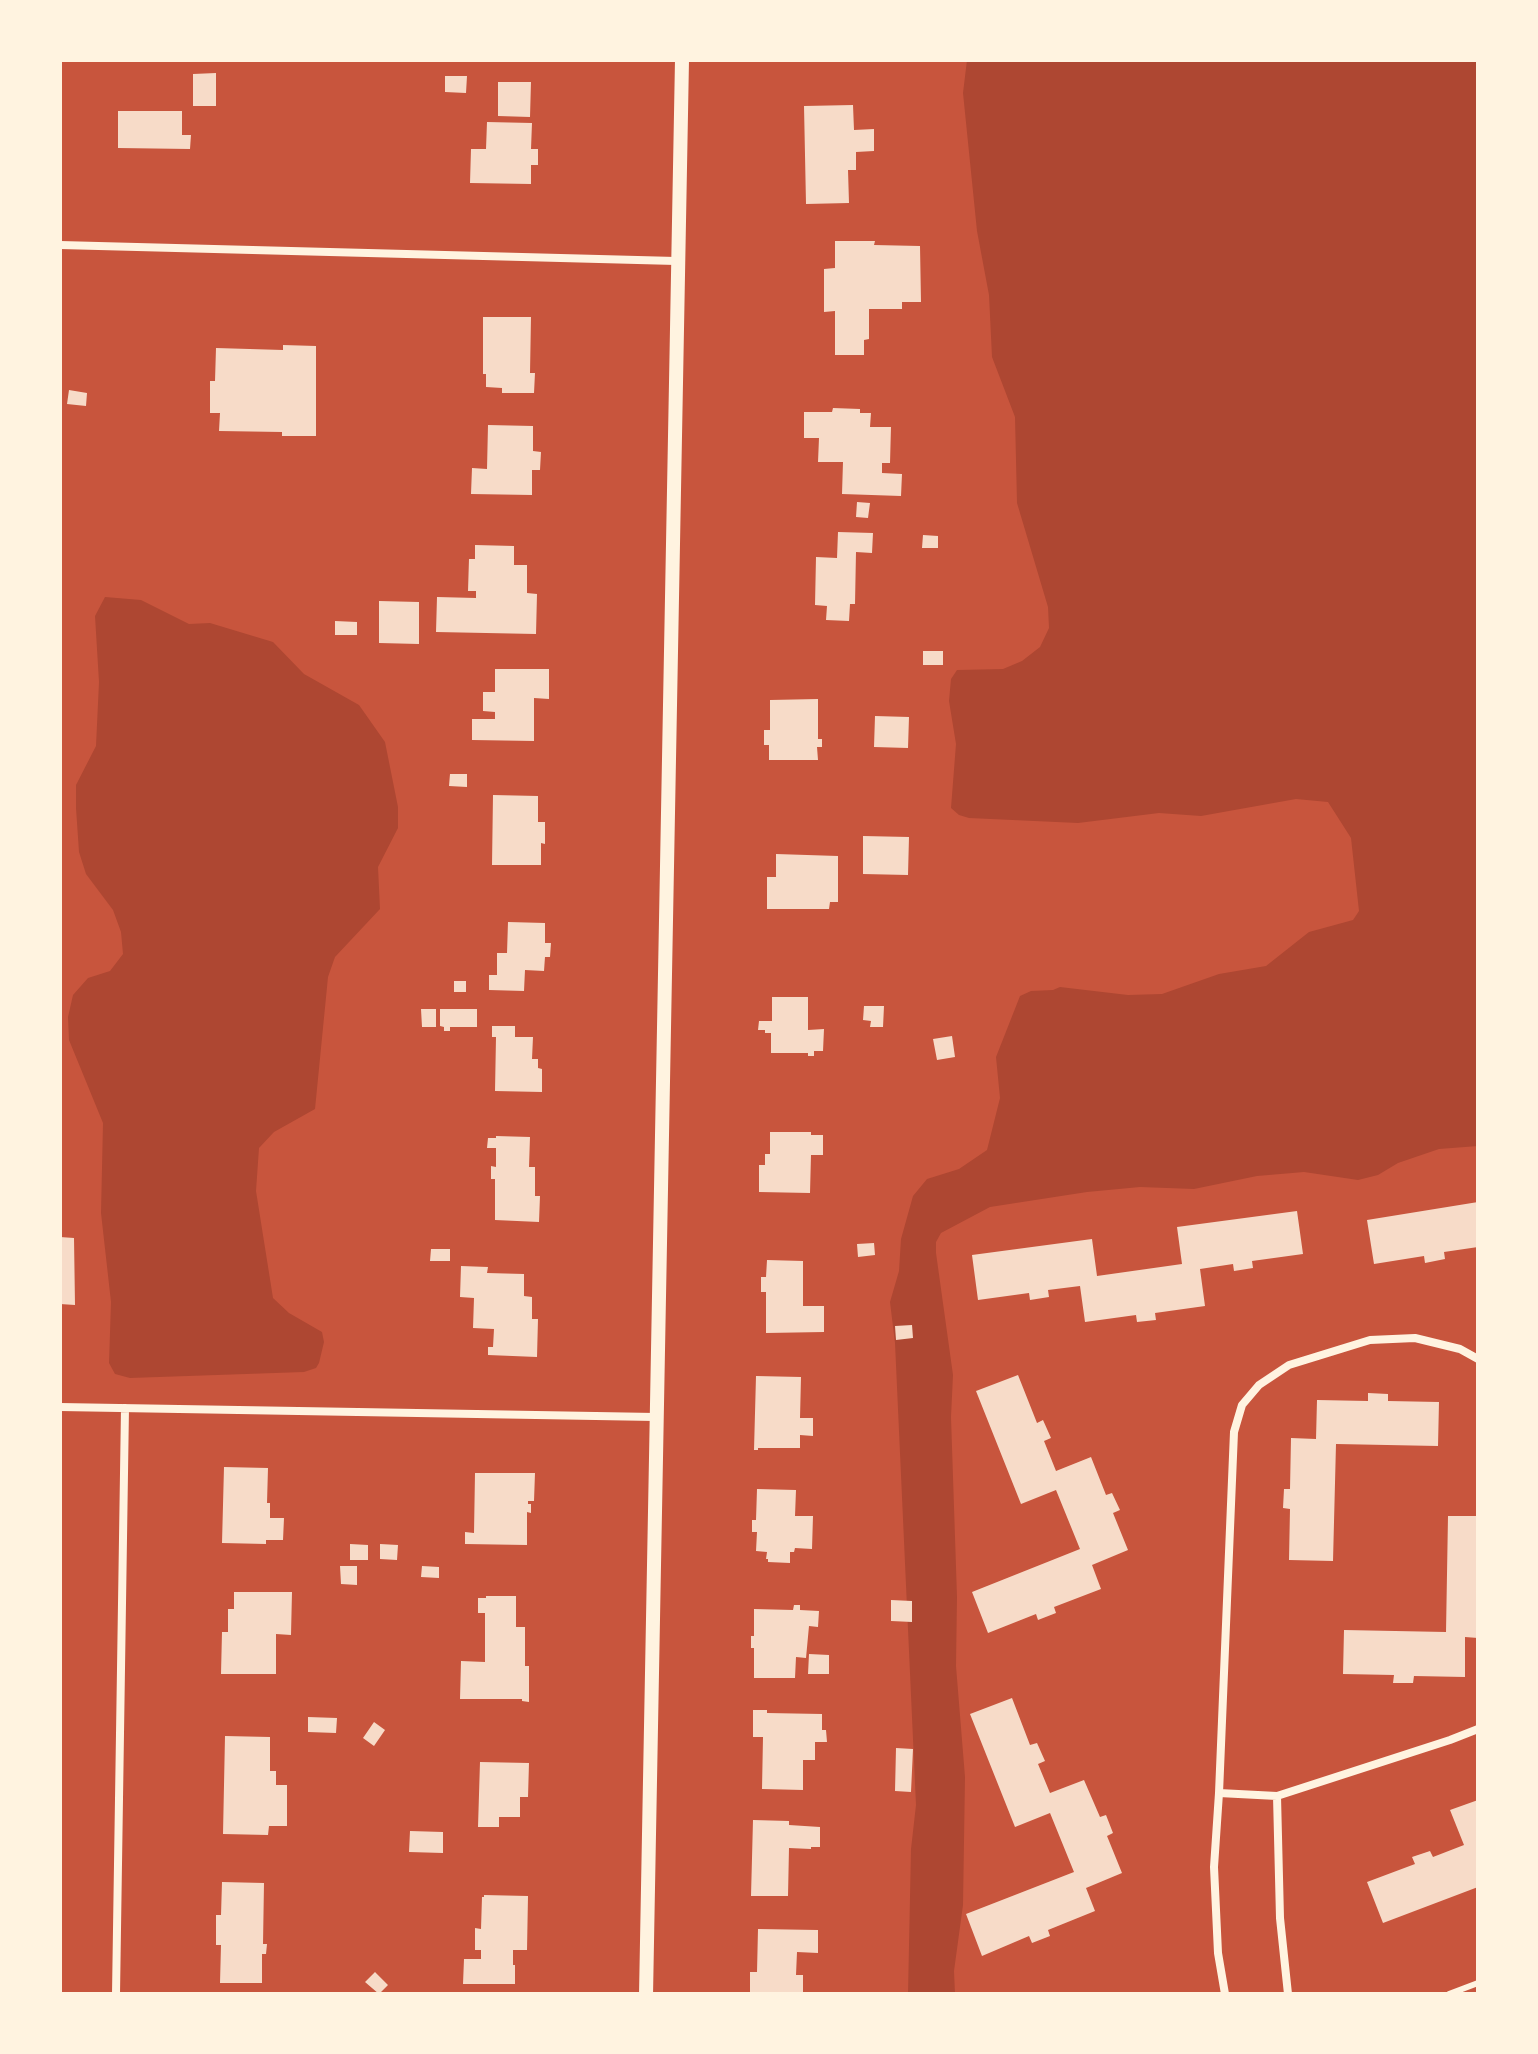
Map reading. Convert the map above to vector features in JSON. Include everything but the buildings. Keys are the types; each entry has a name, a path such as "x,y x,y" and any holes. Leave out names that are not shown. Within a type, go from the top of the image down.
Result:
{"street":[{"path":"646,1994 682,60"},
{"path":"60,245 676,261"},
{"path":"1225,1994 1218,1953 1214,1867 1234,1432 1242,1405 1259,1385 1289,1365 1370,1340 1415,1338 1460,1349 1478,1359"},
{"path":"60,1407 655,1417"},
{"path":"116,1994 125,1408"},
{"path":"1219,1793 1277,1796 1478,1729"},
{"path":"1277,1796 1280,1918 1288,1994"}],"lane":[{"path":"1449,1994 1478,1983"}],"shaded area":[{"path":"967,60 1478,60 1478,1146 1439,1149 1398,1163 1378,1175 1358,1180 1304,1172 1257,1176 1194,1189 1140,1187 990,1207 941,1233 936,1242 936,1253 953,1375 951,1417 956,1666 965,1777 963,1905 954,1971 955,1994 908,1994 911,1849 916,1805 895,1343 890,1302 899,1271 901,1239 913,1196 927,1179 959,1169 987,1150 1000,1098 996,1057 1020,996 1031,991 1060,987 1128,995 1162,994 1219,974 1266,966 1309,932 1353,920 1359,911 1351,838 1328,802 1296,799 1201,816 1159,813 1078,823 969,818 951,808 956,744 949,701 951,679 957,670 1003,669 1022,661 1040,647 1049,628 1048,607 1017,503 1015,417 992,357 989,295 977,231 963,93"},
{"path":"105,597 141,600 189,624 210,623 273,642 304,674 359,705 385,742 398,807 398,828 378,867 380,909 335,957 328,977 315,1109 274,1132 259,1148 256,1191 273,1298 289,1313 322,1332 324,1342 319,1363 316,1368 304,1372 130,1378 115,1374 109,1363 111,1302 101,1213 103,1123 69,1040 68,1017 73,995 88,978 110,971 123,954 121,932 113,910 86,874 79,852 76,808 76,785 96,746 99,682 95,616"}]}
